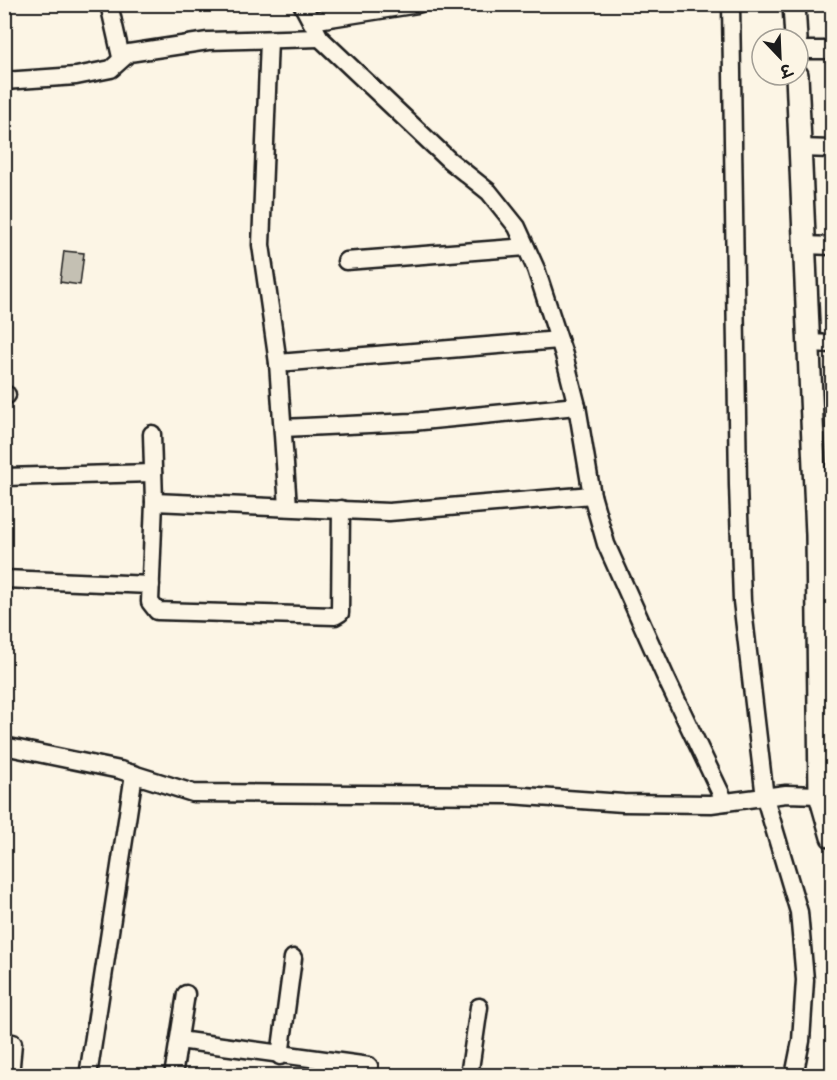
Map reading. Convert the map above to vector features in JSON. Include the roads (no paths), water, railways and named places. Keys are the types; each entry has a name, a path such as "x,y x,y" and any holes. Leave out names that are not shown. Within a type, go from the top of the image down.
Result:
{"street":[{"path":"109,4 121,57"},
{"path":"302,4 320,38 425,137 489,192 517,227 560,340 577,406 592,495 611,555 725,802"},
{"path":"311,21 418,4"},
{"path":"731,4 737,473 742,601 765,798 799,912 805,980 801,1041 794,1076"},
{"path":"794,4 795,27"},
{"path":"4,81 76,76 99,72 113,69 121,57 129,53 208,41 320,38"},
{"path":"269,40 261,245 278,363 288,507"},
{"path":"810,50 832,50"},
{"path":"798,87 809,343 824,512 824,791 832,837"},
{"path":"801,148 832,149"},
{"path":"805,245 832,246"},
{"path":"346,261 526,247"},
{"path":"278,363 560,340"},
{"path":"809,343 832,344"},
{"path":"283,428 412,422 577,406"},
{"path":"152,434 154,502 150,602 157,611 335,616 340,613 341,509"},
{"path":"4,477 153,473"},
{"path":"154,502 389,513 592,495"},
{"path":"4,579 151,585"},
{"path":"4,746 134,774 194,793 510,795 623,803 725,802 824,791"},
{"path":"88,1076 134,774"},
{"path":"280,1056 292,958"},
{"path":"173,1076 186,994"},
{"path":"469,1076 479,1007"},
{"path":"178,1040 280,1056 369,1066"},
{"path":"10,1076 13,1042"}]}
